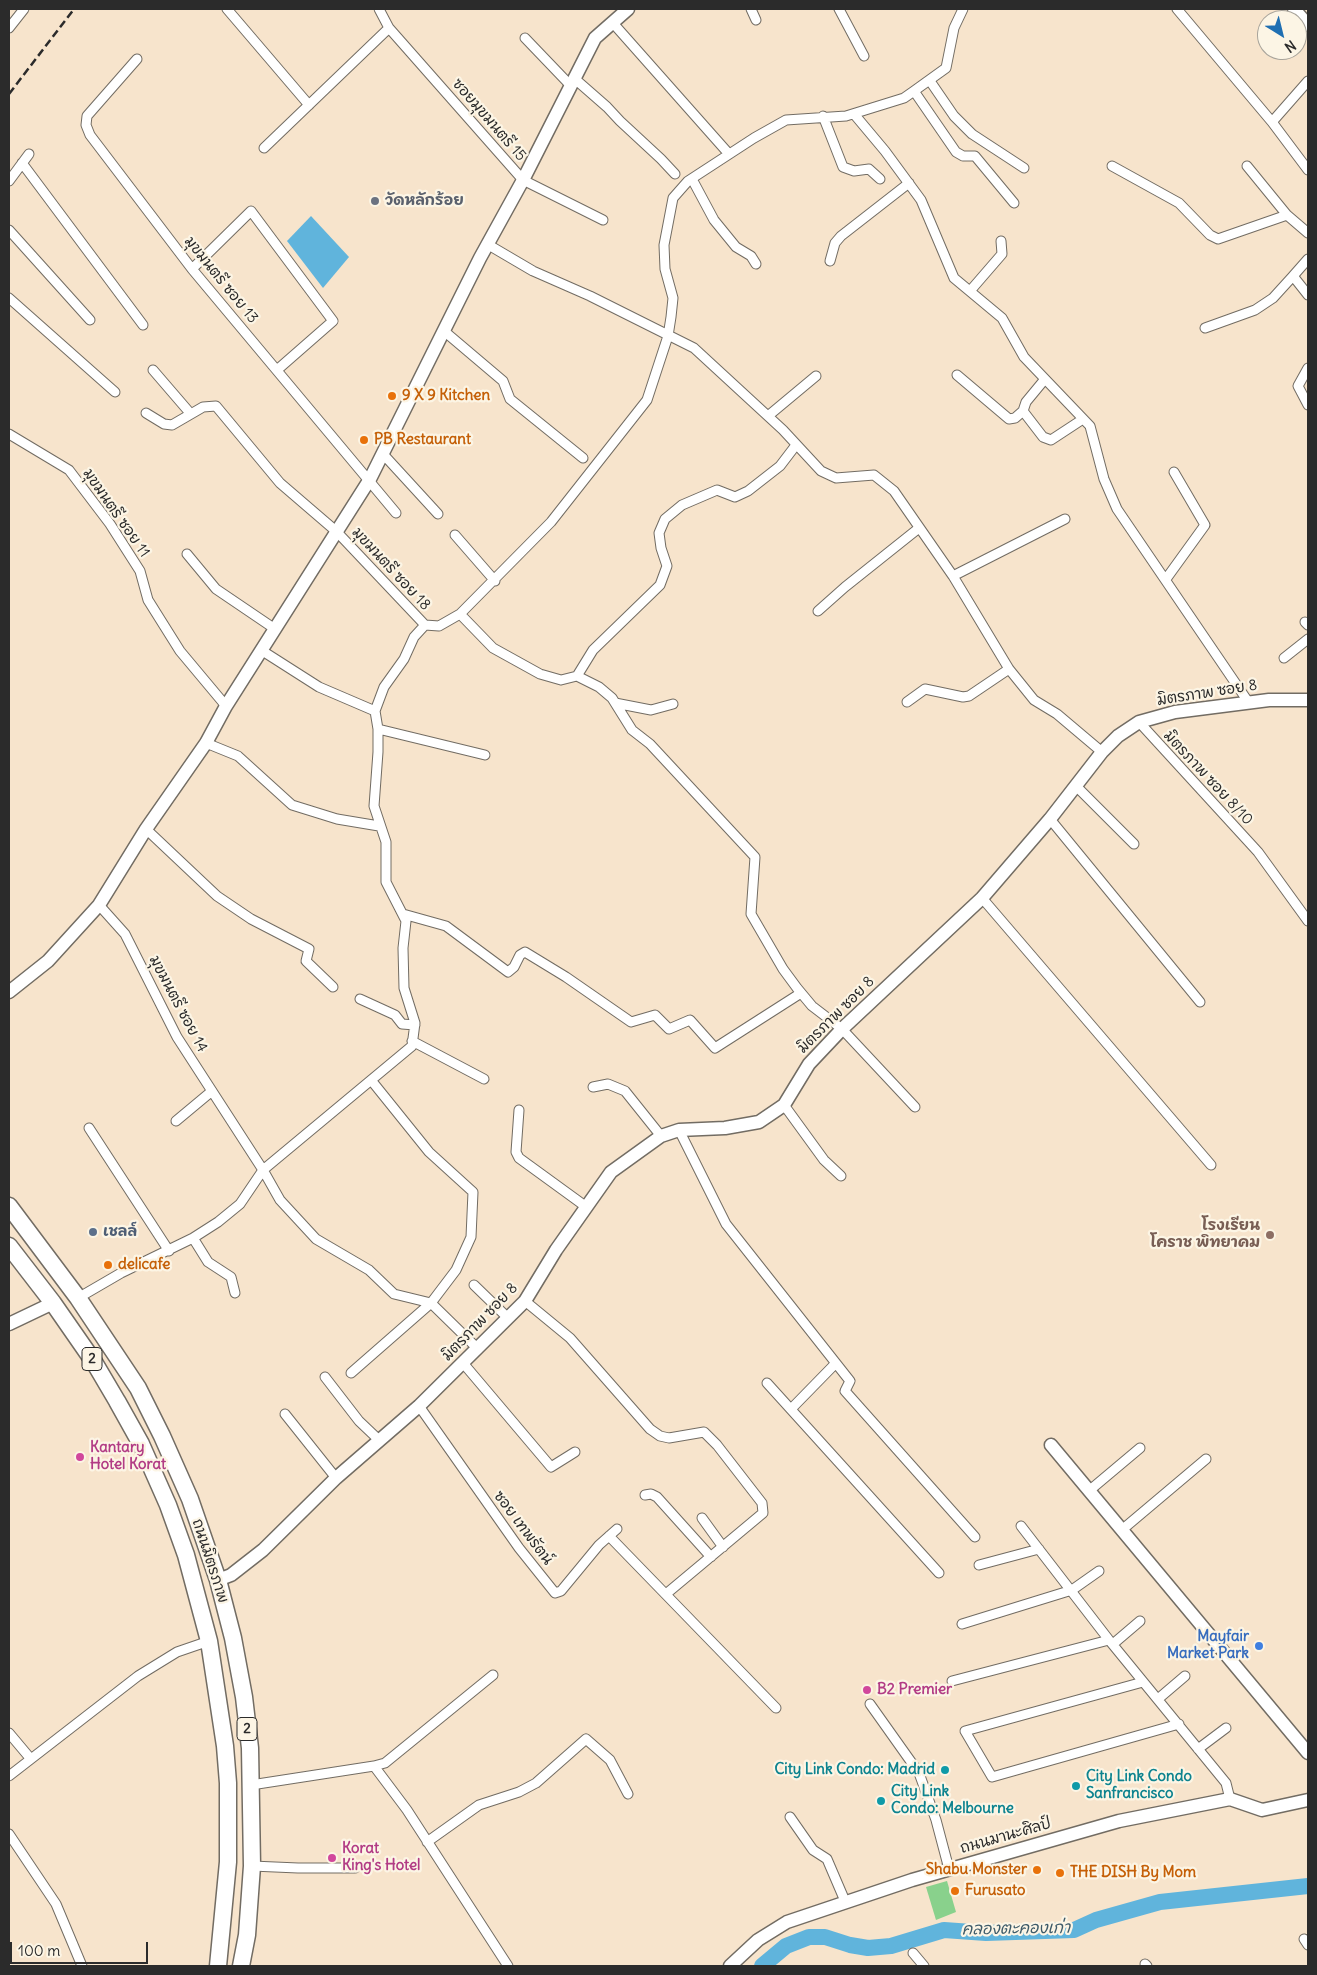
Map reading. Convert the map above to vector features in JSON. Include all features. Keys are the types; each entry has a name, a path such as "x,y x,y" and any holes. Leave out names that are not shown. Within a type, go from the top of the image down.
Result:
{"highway":[{"name":"ถนนมิตรภาพ","path":"9,1206 78,1298 138,1388 190,1499 218,1580 233,1638 244,1697 251,1785 252,1866 247,1935 241,1966"},
{"name":"ถนนมิตรภาพ","path":"9,1246 53,1303 94,1362 141,1444 168,1505 186,1555 209,1640 220,1701 228,1783 228,1862 218,1966"}],"street":[{"path":"9,28 24,9"},
{"path":"227,9 309,105"},
{"name":"ซอยมุขมนตรี 15","path":"379,9 389,28 523,180 603,220"},
{"path":"9,992 48,961 99,905 146,829 206,743 226,706 370,479 487,244 523,180 595,38 628,9"},
{"path":"751,9 756,20"},
{"path":"839,9 864,56"},
{"path":"78,1298 121,1273 193,1238 218,1222 240,1204 263,1170 412,1046 415,1025 411,1004 404,988 403,948 406,921 386,882 386,842 379,826 374,806 378,729 375,711 384,687 404,659 414,637 425,625 439,626 460,614 495,581 551,522 647,400 668,336 673,298 665,269 664,245 673,198 692,179 729,154 786,120 823,116 846,116 904,98 946,68 954,28 963,9"},
{"path":"1177,9 1272,122 1308,170"},
{"path":"1294,9 1308,25"},
{"path":"612,22 729,154"},
{"path":"264,148 389,28"},
{"path":"525,38 573,82 607,107 662,158 675,174"},
{"name":"มุขมนตรี ซอย 13","path":"137,59 86,116 86,125 90,135 192,269 370,479 396,513"},
{"path":"930,81 954,116 972,134 1024,168"},
{"path":"1272,122 1308,82"},
{"path":"914,91 956,152 960,155 975,156 1014,203"},
{"path":"854,114 886,151 921,200 954,278 1002,318 1024,357 1090,426 1104,479 1117,509 1249,703"},
{"path":"823,116 843,167 854,170 869,169 880,179"},
{"path":"9,180 29,154"},
{"path":"22,163 142,324"},
{"path":"1112,166 1179,203 1210,235 1218,239 1288,215"},
{"path":"1247,166 1288,215 1308,233"},
{"path":"692,179 714,220 736,246 751,256 756,264"},
{"path":"830,260 835,243 841,236 909,183"},
{"path":"192,269 251,211 333,321 277,370"},
{"path":"9,230 90,320"},
{"path":"970,291 1002,254 1001,241"},
{"path":"487,244 533,271 590,296 694,348 768,416 821,471 836,478 874,475 894,491 953,576 1009,669 1034,700 1057,714 1102,752"},
{"path":"1205,328 1255,310 1273,298 1308,259"},
{"path":"1293,276 1308,295"},
{"path":"9,298 115,392"},
{"path":"444,331 503,381 510,399 583,458"},
{"path":"1308,368 1298,386 1308,405"},
{"path":"146,413 164,424 172,425 190,413 153,370"},
{"path":"958,375 1008,419 1015,418 1023,411 1026,402 1045,379"},
{"path":"768,416 816,376"},
{"name":"มุขมนตรี ซอย 18","path":"190,413 202,407 216,406 280,482 337,532 425,625"},
{"path":"1023,411 1047,440 1051,440 1083,419"},
{"name":"มุขมนตรี ซอย 11","path":"9,434 70,470 110,524 140,571 148,600 180,651 226,706"},
{"path":"577,676 593,650 660,585 667,566 661,548 659,533 665,519 682,505 717,490 735,497 748,490 780,466 796,445"},
{"path":"383,454 438,514"},
{"path":"1166,579 1205,525 1174,472"},
{"path":"953,576 1065,519"},
{"path":"818,611 845,586 919,528"},
{"path":"455,534 495,581"},
{"path":"186,554 216,589 275,629"},
{"path":"460,614 493,648 540,674 561,680 577,676 599,687 615,703 632,730 650,744 755,857 751,914 783,969 812,1006 842,1029 915,1107"},
{"path":"1284,658 1308,639"},
{"path":"261,650 319,687 375,711"},
{"path":"907,702 925,689 963,697 969,696 1009,669"},
{"name":"มิตรภาพ ซอย 8","path":"218,1580 231,1575 263,1550 336,1478 419,1406 525,1301 586,1206 611,1172 661,1136 679,1130 725,1128 759,1122 784,1105 808,1064 842,1029 982,898 1050,820 1102,752 1118,736 1138,722 1175,712 1269,700 1308,700"},
{"path":"615,703 651,710 673,704"},
{"name":"มิตรภาพ ซอย 8/10","path":"1138,722 1258,852 1308,921"},
{"path":"378,729 485,755"},
{"path":"206,743 238,756 292,805 330,817 379,826"},
{"path":"1076,786 1134,844"},
{"path":"1050,820 1200,1002"},
{"path":"146,829 217,896 251,919 309,949 306,961 333,987"},
{"path":"982,898 1211,1165"},
{"name":"มุขมนตรี ซอย 14","path":"99,905 125,934 177,1037 263,1170 280,1200 316,1239 369,1270 394,1294 431,1304"},
{"path":"403,914 446,926 508,972 514,967 520,955 525,952 566,977 631,1022 655,1015 669,1029 690,1020 715,1048 801,993"},
{"path":"360,1000 395,1015 402,1024 415,1025"},
{"path":"412,1041 484,1079"},
{"path":"352,1373 431,1304 456,1270 470,1237 474,1192 429,1152 371,1080"},
{"path":"593,1087 608,1084 624,1091 661,1136"},
{"path":"176,1121 212,1091"},
{"path":"784,1105 824,1160 841,1176"},
{"path":"519,1110 516,1152 519,1158 586,1206"},
{"path":"89,1128 169,1251"},
{"path":"679,1130 726,1224 835,1364 850,1380 845,1391 976,1537"},
{"path":"193,1238 208,1262 231,1278 235,1293"},
{"path":"474,1285 508,1318"},
{"path":"525,1301 584,1352 650,1429 660,1436 669,1438 704,1432 717,1445 762,1503 763,1513 666,1594"},
{"path":"9,1324 53,1303"},
{"path":"431,1304 478,1349"},
{"path":"463,1364 551,1467 575,1452"},
{"path":"792,1408 835,1364"},
{"path":"324,1377 359,1421 380,1441"},
{"path":"767,1383 792,1408 939,1573"},
{"name":"ซอย เทพรัตน์","path":"419,1406 519,1548 555,1593 560,1591 617,1529"},
{"path":"285,1414 336,1478"},
{"path":"1051,1445 1308,1753"},
{"path":"1090,1490 1140,1448"},
{"path":"1123,1530 1206,1459"},
{"path":"645,1495 651,1494 657,1497 711,1557"},
{"path":"702,1518 723,1547"},
{"path":"1021,1526 1111,1642 1226,1783 1230,1799 1262,1810 1308,1800"},
{"path":"609,1536 776,1708"},
{"path":"979,1565 1040,1549"},
{"path":"962,1624 1072,1590 1099,1571"},
{"path":"952,1681 1111,1642 1140,1621"},
{"path":"9,1776 138,1676 177,1652 209,1640"},
{"path":"251,1785 385,1763 493,1675"},
{"path":"1158,1699 1185,1676"},
{"path":"1143,1682 965,1731 992,1777 1179,1724"},
{"path":"870,1704 920,1773 936,1820 949,1869"},
{"path":"1198,1749 1226,1728"},
{"path":"9,1732 30,1758"},
{"path":"427,1842 479,1805 520,1792 536,1783 586,1739 610,1760 628,1794"},
{"path":"374,1766 407,1810 508,1966"},
{"name":"ถนนมานะศิลป์","path":"730,1966 758,1940 787,1922 846,1901 949,1869 1119,1821 1230,1799"},
{"path":"790,1817 813,1850 827,1859 846,1901"},
{"path":"9,1834 56,1904 82,1966"},
{"path":"252,1866 354,1868"},
{"path":"913,1953 924,1966"}],"green space":[{"path":"947,1881 956,1912 936,1920 926,1887"}],"water":[{"path":"311,216 349,257 323,288 287,241"}],"waterway":[{"name":"คลองตะคองเก่า","path":"762,1966 786,1946 809,1937 825,1937 850,1945 868,1948 891,1946 944,1930 986,1933 1074,1930 1096,1920 1160,1902 1308,1886"}],"railway":[{"path":"9,94 74,9"}],"place":[{"name":"วัดหลักร้อย","path":"375,201"},
{"name":"9 X 9 Kitchen","path":"392,396"},
{"name":"PB Restaurant","path":"364,440"},
{"name":"เชลล์","path":"93,1232"},
{"name":"โรงเรียน โคราช พิทยาคม","path":"1270,1235"},
{"name":"delicafe","path":"108,1265"},
{"name":"Kantary Hotel Korat","path":"80,1457"},
{"name":"Mayfair Market Park","path":"1259,1646"},
{"name":"B2 Premier","path":"867,1690"},
{"name":"City Link Condo: Madrid","path":"945,1770"},
{"name":"City Link Condo Sanfrancisco","path":"1076,1786"},
{"name":"City Link Condo: Melbourne","path":"881,1801"},
{"name":"Korat King's Hotel","path":"332,1858"},
{"name":"Shabu Monster","path":"1037,1870"},
{"name":"THE DISH By Mom","path":"1060,1873"},
{"name":"Furusato","path":"955,1891"}]}
